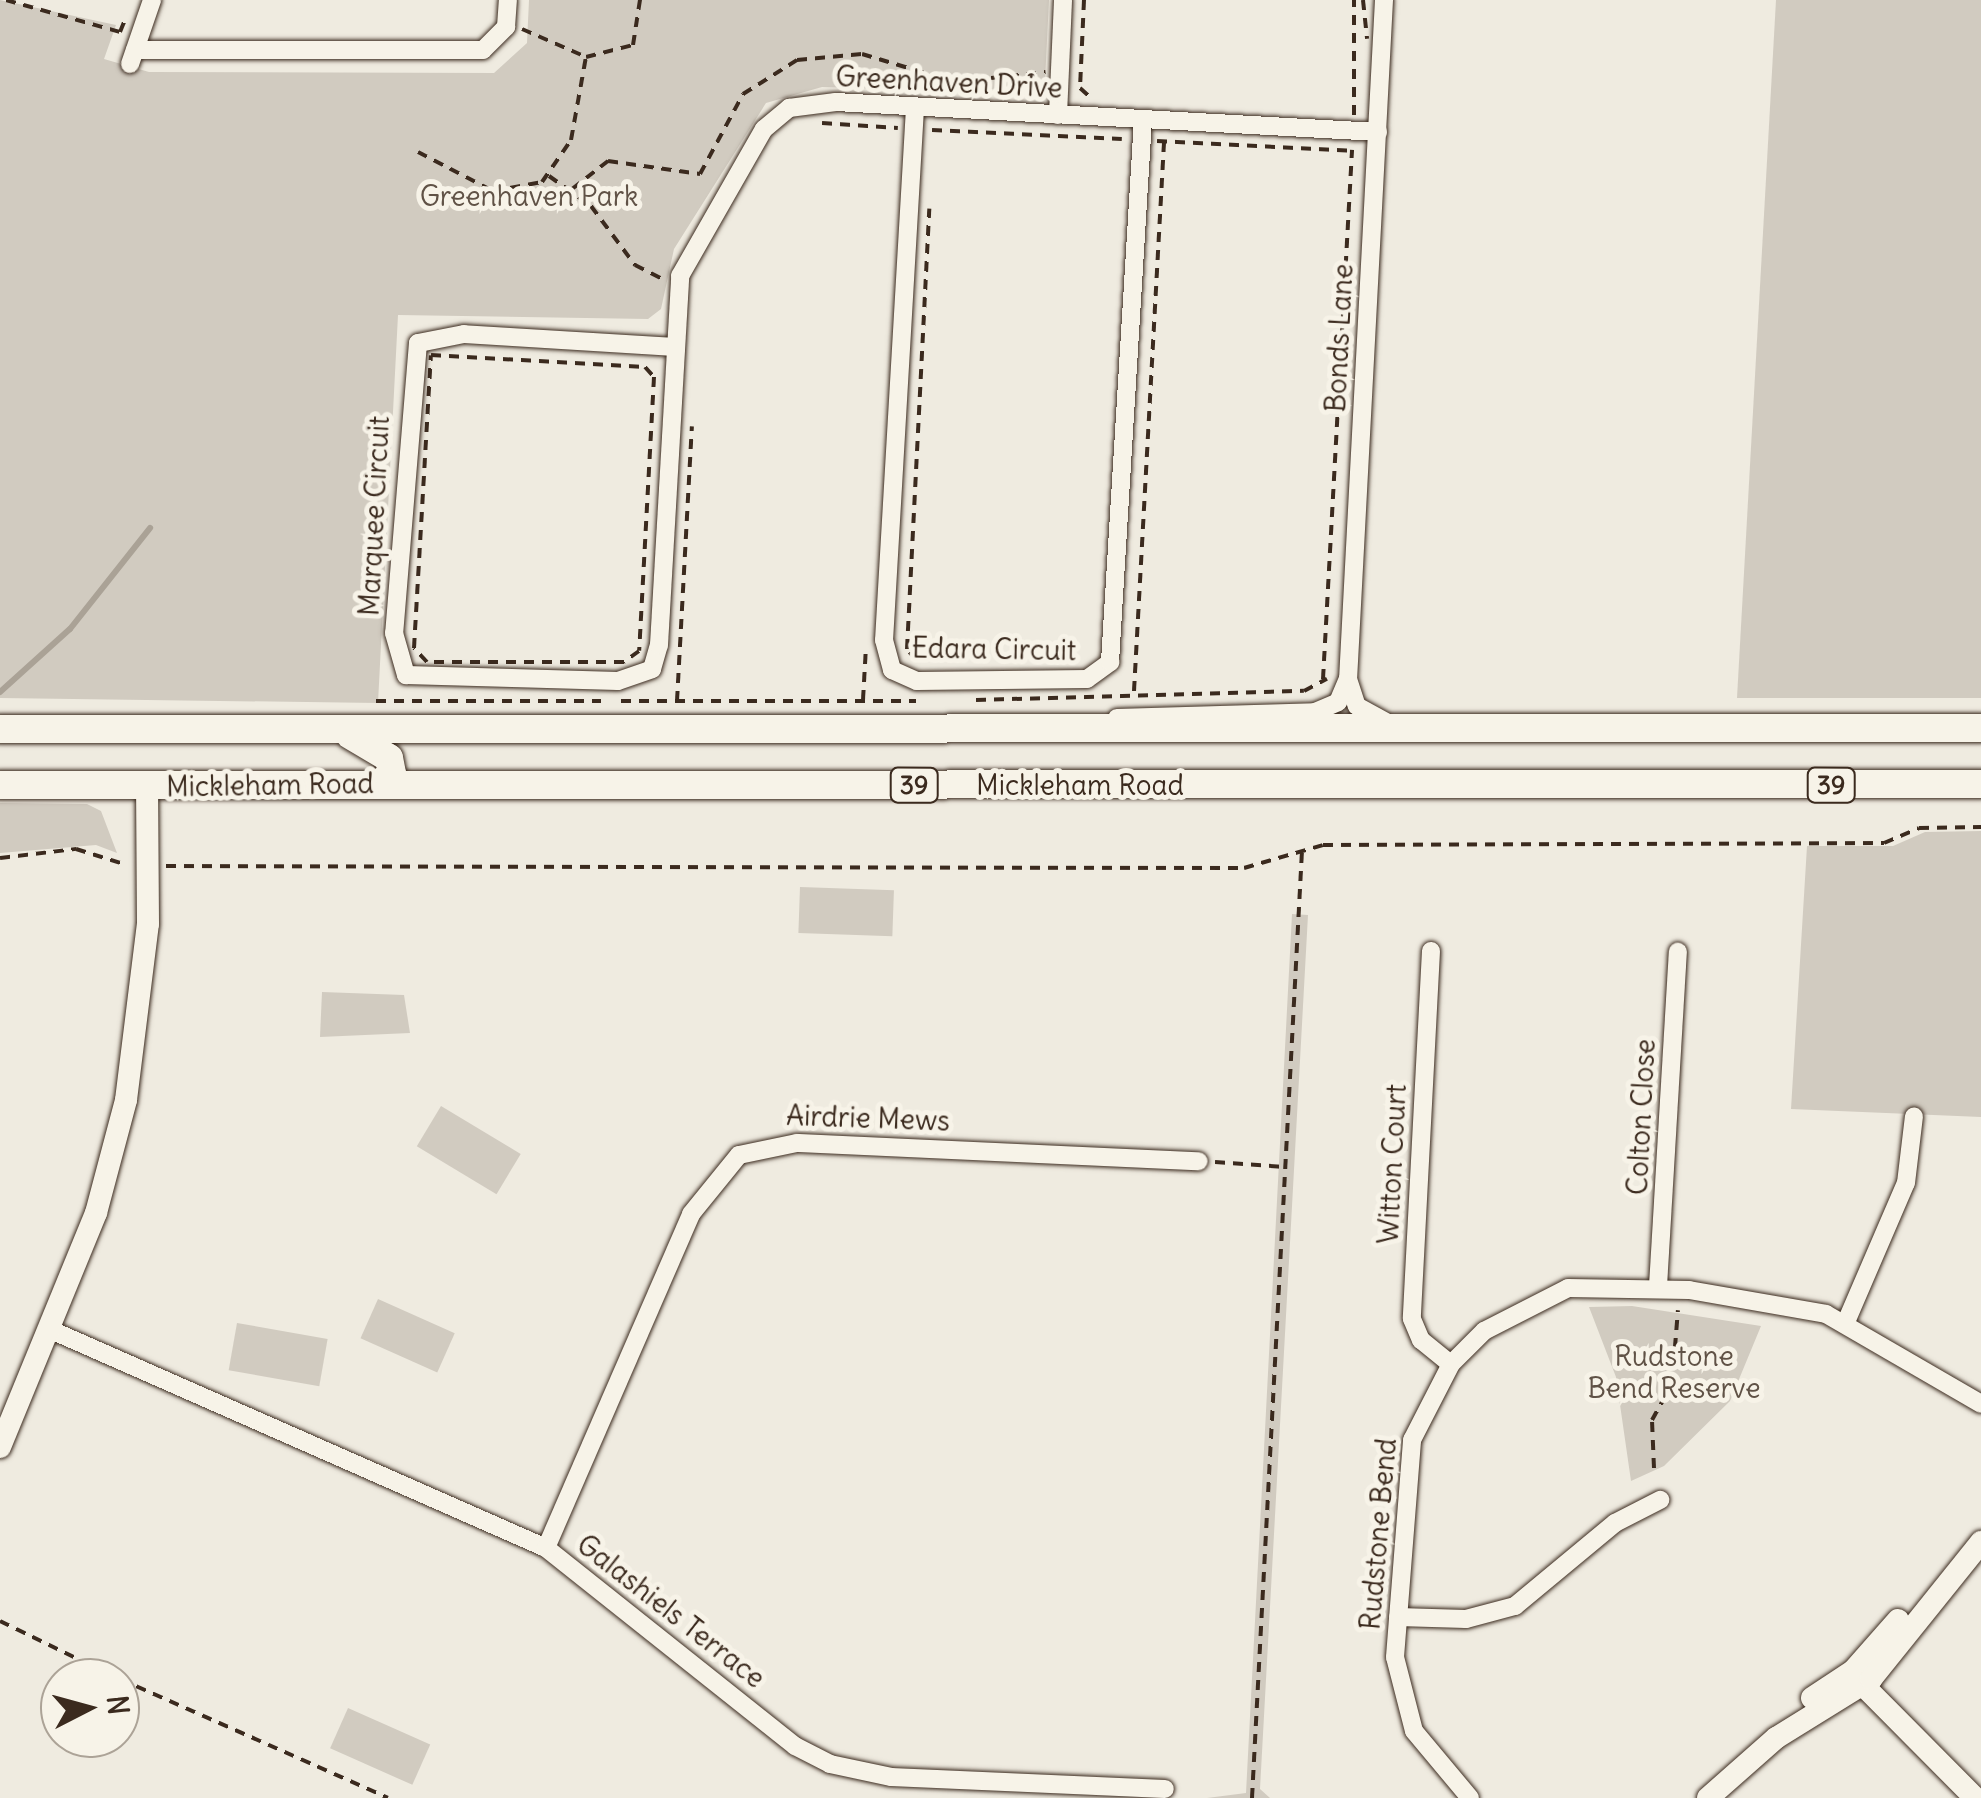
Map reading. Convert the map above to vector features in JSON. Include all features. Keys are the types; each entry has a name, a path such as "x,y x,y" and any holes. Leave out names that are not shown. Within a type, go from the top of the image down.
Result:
{"main road":[{"name":"Mickleham Road","path":"0,728 1981,728"},
{"path":"279,728 373,742 392,770 378,784"},
{"name":"Mickleham Road","path":"0,786 1981,784"}],"street":[{"path":"152,0 133,57 483,50 506,28 508,0"},
{"path":"1058,116 1063,0"},
{"name":"Bonds Lane","path":"1348,679 1384,0"},
{"name":"Greenhaven Drive","path":"659,646 679,283 775,117 813,102 1378,132"},
{"name":"Edara Circuit","path":"915,108 884,640 892,670 918,681 1087,679 1110,662 1133,140 1143,120"},
{"name":"Marquee Circuit","path":"659,646 652,669 631,680 420,681 397,663 394,634 418,343 453,334 675,347"},
{"path":"1062,728 1145,714 1315,712 1338,702 1348,679"},
{"path":"1348,679 1361,710 1411,728"},
{"path":"0,1447 52,1330 126,1100 148,866 147,786"},
{"name":"Witton Court","path":"1431,951 1412,1318 1421,1340 1451,1364"},
{"name":"Colton Close","path":"1658,1286 1678,952"},
{"path":"1846,1322 1906,1183 1914,1116"},
{"name":"Airdrie Mews","path":"546,1548 690,1214 739,1156 797,1142 1199,1161"},
{"name":"Rudstone Bend","path":"1470,1798 1406,1714 1398,1617 1412,1440 1451,1364 1544,1294 1606,1282 1658,1286 1846,1322 1981,1404"},
{"name":"Galashiels Terrace","path":"52,1330 546,1548 795,1746 830,1764 891,1777 1165,1790"},
{"path":"1398,1617 1466,1619 1515,1606 1615,1524 1660,1500"},
{"path":"1708,1798 1776,1738 1861,1679 1887,1629 1924,1605 1981,1542"},
{"path":"1861,1679 1975,1798"}],"path":[{"path":"6,0 120,32 125,17 144,23"},
{"path":"506,28 586,57 633,44 640,0"},
{"path":"1084,0 1080,88 1107,98"},
{"path":"1323,679 1354,111 1354,0"},
{"path":"418,152 500,192 548,176 575,129 586,57"},
{"path":"957,94 958,82"},
{"path":"1335,110 1354,111"},
{"path":"810,124 1352,151"},
{"path":"932,150 933,130"},
{"path":"1122,159 1133,140"},
{"path":"1134,692 1164,142"},
{"path":"548,176 586,200 634,266 679,283"},
{"path":"930,190 906,649 919,662 937,662"},
{"path":"431,355 644,367 654,376 639,651 624,662 427,662 414,648 431,355"},
{"path":"678,700 693,405"},
{"path":"972,700 1134,692 1304,691 1323,679 1348,679"},
{"path":"376,701 936,700"},
{"path":"0,858 76,849 148,866 1244,868 1302,849 1884,843 1919,828 1981,828"},
{"path":"1252,1798 1302,849"},
{"path":"1199,1161 1285,1167"},
{"path":"1654,1468 1651,1426 1672,1384 1678,1310"},
{"path":"0,1621 76,1658"},
{"path":"140,1688 388,1798"}],"green space":[{"name":"Greenhaven Park","path":"0,0 116,25 104,59 149,72 494,73 527,43 529,0 1049,0 1045,81 1030,94 822,87 766,103 674,249 661,309 648,319 398,315 378,703 0,698"},
{"path":"1776,0 1981,0 1981,698 1737,698"},
{"path":"0,803 87,804 101,811 117,853 96,845 0,853"},
{"path":"1981,831 1981,1117 1791,1109 1807,846 1893,846 1925,832"},
{"path":"800,887 894,890 892,936 798,933"},
{"path":"1292,914 1308,915 1260,1789 1270,1798 1207,1798 1246,1793"},
{"path":"322,992 404,995 410,1033 320,1037"},
{"path":"441,1106 521,1154 497,1194 417,1146"},
{"path":"378,1299 455,1333 437,1372 361,1338"},
{"name":"Rudstone Bend Reserve","path":"1632,1306 1761,1326 1730,1401 1664,1466 1631,1481 1616,1377 1589,1307"},
{"path":"237,1323 328,1339 319,1386 229,1370"},
{"path":"348,1708 430,1745 412,1785 330,1748"}],"waterway":[{"path":"0,692 70,629 150,528"}]}
